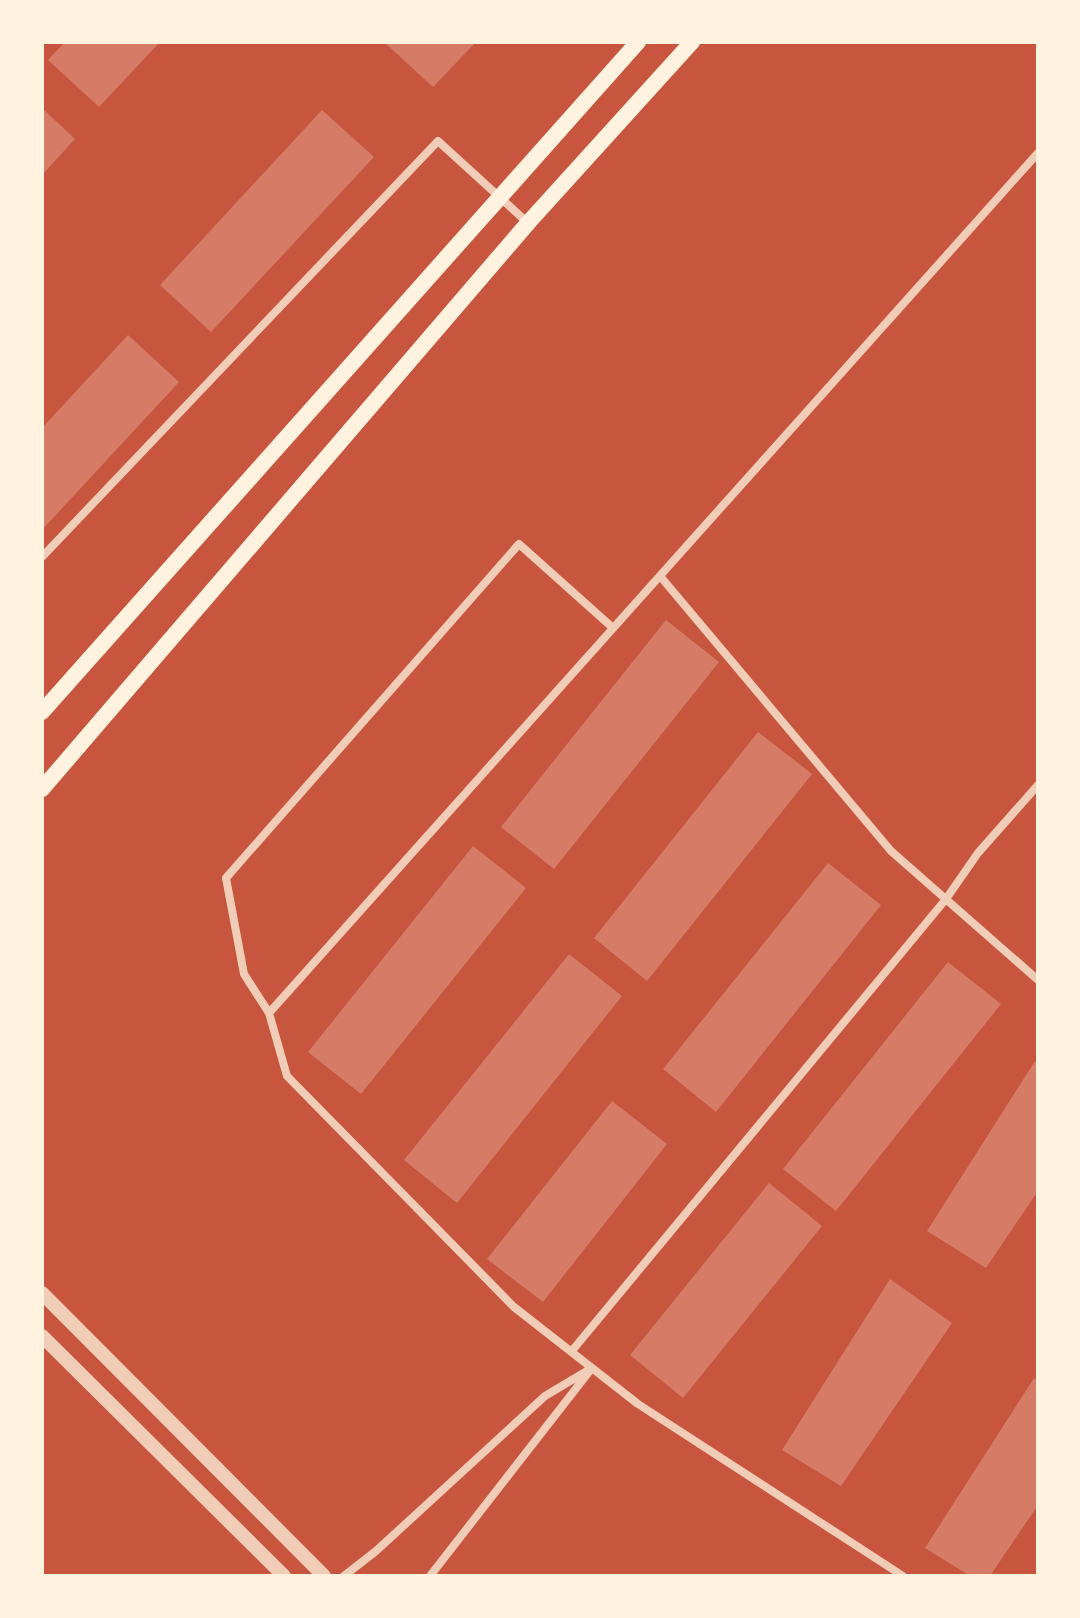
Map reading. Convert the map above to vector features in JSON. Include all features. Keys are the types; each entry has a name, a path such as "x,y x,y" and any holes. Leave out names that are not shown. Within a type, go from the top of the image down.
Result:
{"main road":[{"path":"42,712 638,42"},
{"path":"42,789 528,223 692,42"}],"street":[{"path":"42,557 438,141 528,223"},
{"path":"269,1013 1038,153"},
{"path":"613,628 519,544 226,878 244,974 269,1013 287,1076 514,1307 638,1404 903,1576"},
{"path":"660,576 891,851 1038,980"},
{"path":"571,1352 946,899 978,853 1038,785"},
{"path":"42,1293 324,1576"},
{"path":"42,1336 284,1576"},
{"path":"344,1576 376,1551 545,1396 592,1368"},
{"path":"430,1576 592,1368"}],"building":[{"path":"65,42 160,42 99,107 48,60"},
{"path":"384,42 476,42 433,87"},
{"path":"42,108 75,139 42,175"},
{"path":"322,110 374,157 211,332 160,285"},
{"path":"128,335 179,382 42,530 42,428"},
{"path":"666,620 719,662 554,869 501,827"},
{"path":"758,732 812,774 647,981 594,938"},
{"path":"473,846 526,888 361,1094 308,1052"},
{"path":"828,863 881,905 716,1112 663,1069"},
{"path":"569,954 622,996 457,1203 404,1160"},
{"path":"948,962 1001,1004 836,1211 783,1169"},
{"path":"1035,1061 1038,1063 1038,1191 986,1268 927,1231"},
{"path":"612,1101 667,1144 543,1302 487,1259"},
{"path":"769,1183 822,1226 683,1398 630,1355"},
{"path":"890,1279 952,1323 841,1486 782,1450"},
{"path":"1034,1378 1038,1381 1038,1505 990,1576 970,1576 925,1548"}]}
